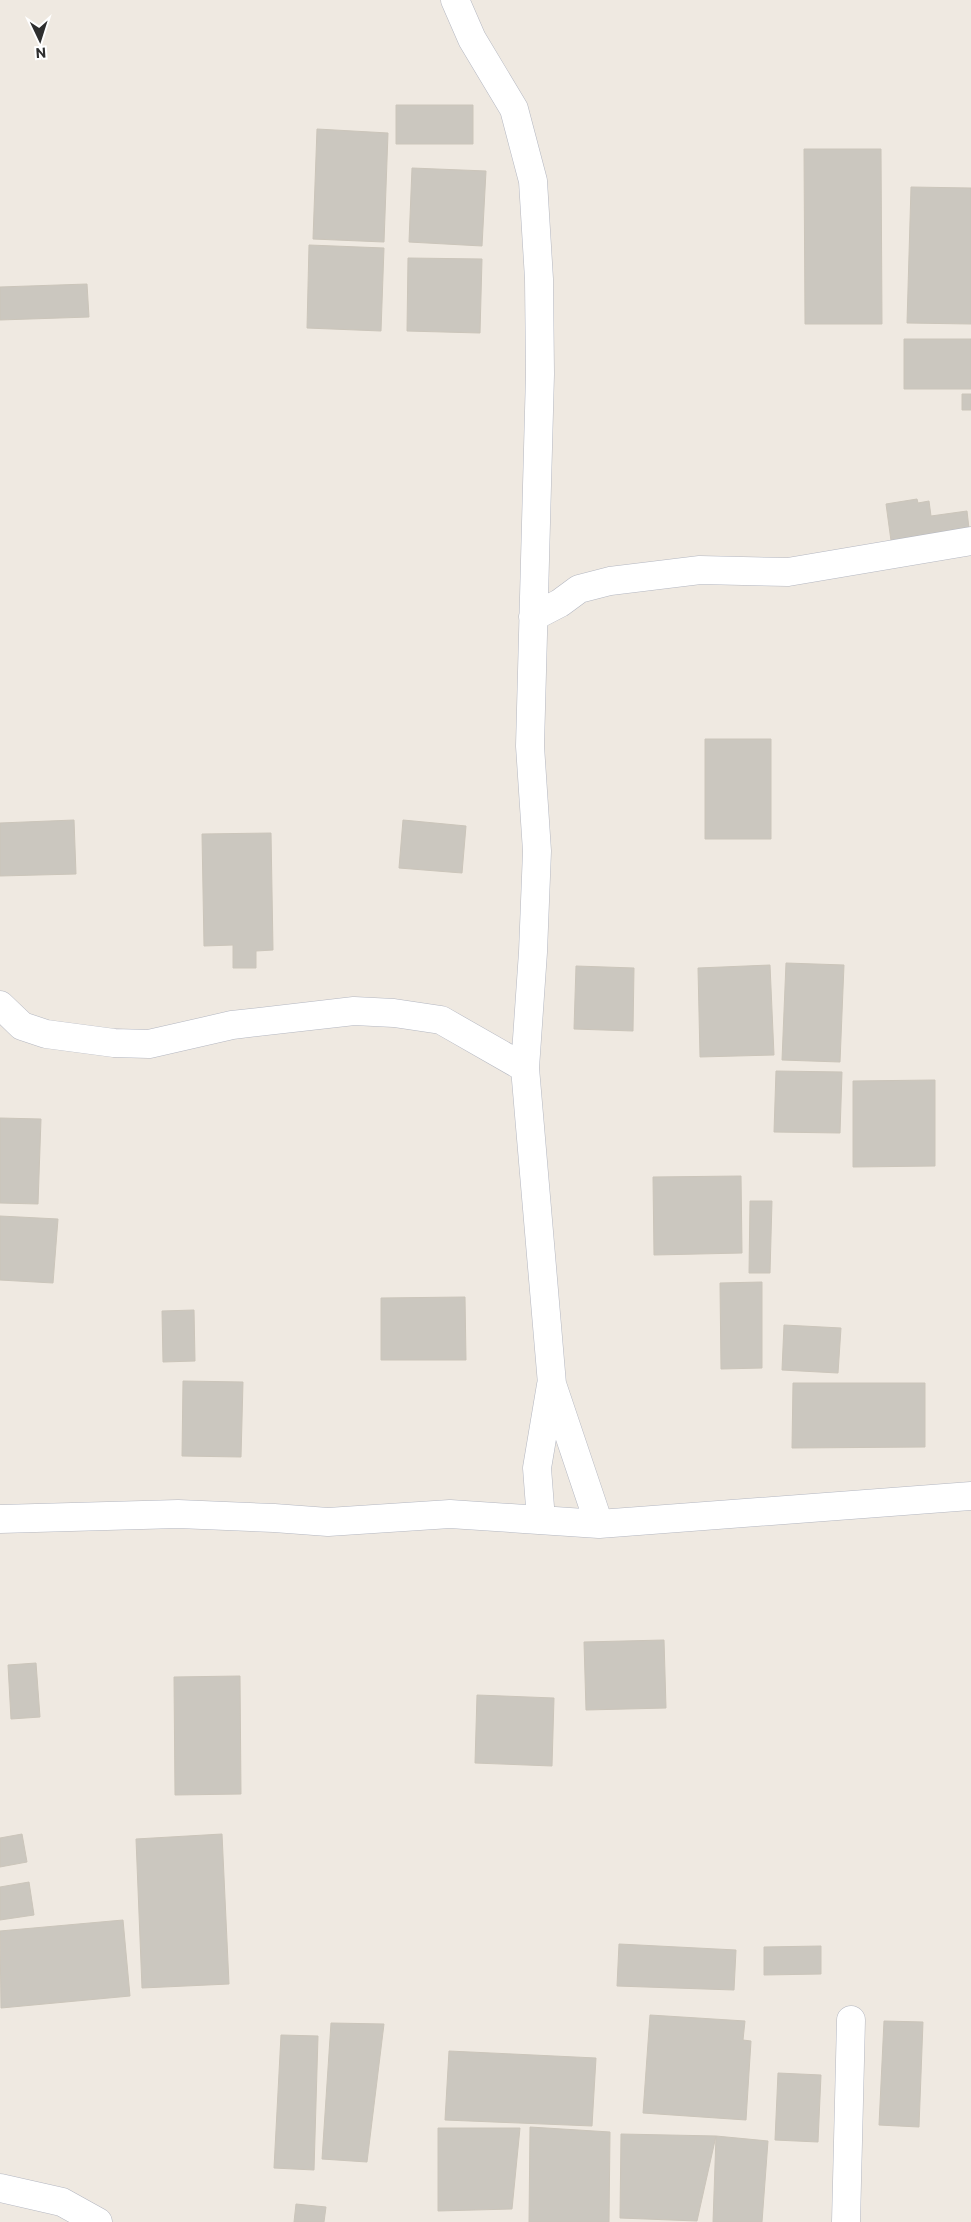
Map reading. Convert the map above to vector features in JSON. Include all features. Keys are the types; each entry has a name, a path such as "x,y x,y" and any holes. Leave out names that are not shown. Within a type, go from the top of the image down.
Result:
{"street":[{"path":"455,0 472,39 514,110 533,181 539,279 540,374 530,746 537,852 533,952 525,1068 552,1384 599,1524"},
{"path":"533,616 560,603 579,589 610,582 700,570 788,572 971,542"},
{"path":"0,1005 22,1026 46,1034 107,1042 149,1044 232,1025 354,1012 394,1014 441,1020 525,1068"},
{"path":"541,1520 537,1468 552,1384"},
{"path":"0,1520 178,1514 328,1522 450,1514 599,1524 971,1496"},
{"path":"846,2222 851,2020"},
{"path":"0,2188 62,2202 98,2222"}],"building":[{"path":"396,105 473,105 473,144 396,144"},
{"path":"317,129 388,133 384,242 313,239"},
{"path":"804,149 881,149 882,324 805,324"},
{"path":"412,168 486,171 482,246 409,242"},
{"path":"911,187 971,188 971,324 907,323"},
{"path":"309,245 384,248 381,331 307,328"},
{"path":"408,258 482,259 480,333 407,331"},
{"path":"87,284 89,317 0,320 0,287"},
{"path":"904,339 971,339 971,389 904,389"},
{"path":"962,394 971,394 971,410 962,410"},
{"path":"917,499 918,503 929,501 931,516 967,511 970,537 892,548 886,504"},
{"path":"705,739 771,739 771,839 705,839"},
{"path":"74,820 76,874 0,876 0,823"},
{"path":"403,820 466,826 462,873 399,868"},
{"path":"271,833 273,950 256,951 256,968 233,968 233,945 204,946 202,834"},
{"path":"786,963 844,965 840,1062 782,1060"},
{"path":"770,965 774,1055 700,1057 698,968"},
{"path":"576,966 634,968 633,1031 574,1029"},
{"path":"776,1071 842,1072 840,1133 774,1132"},
{"path":"935,1080 935,1166 853,1167 853,1081"},
{"path":"0,1118 41,1119 38,1204 0,1203"},
{"path":"741,1176 742,1253 654,1255 653,1177"},
{"path":"750,1201 772,1201 770,1273 749,1273"},
{"path":"0,1216 58,1219 53,1283 0,1280"},
{"path":"762,1282 762,1368 721,1369 720,1283"},
{"path":"465,1297 466,1360 381,1360 381,1298"},
{"path":"194,1310 195,1361 163,1362 162,1311"},
{"path":"784,1325 841,1328 838,1373 782,1370"},
{"path":"183,1381 243,1382 241,1457 182,1456"},
{"path":"793,1383 925,1383 925,1447 792,1448"},
{"path":"664,1640 666,1708 586,1710 584,1642"},
{"path":"36,1663 40,1717 11,1719 8,1665"},
{"path":"240,1676 241,1794 175,1795 174,1677"},
{"path":"477,1695 554,1698 552,1766 475,1763"},
{"path":"22,1834 27,1862 0,1867 0,1838"},
{"path":"222,1834 229,1984 142,1988 136,1839"},
{"path":"29,1882 34,1915 0,1920 0,1887"},
{"path":"123,1920 130,1996 1,2008 0,1931"},
{"path":"619,1944 736,1950 734,1990 617,1986"},
{"path":"821,1946 821,1974 764,1975 764,1947"},
{"path":"650,2015 745,2021 743,2040 751,2041 746,2120 643,2113"},
{"path":"884,2021 923,2022 919,2127 879,2125"},
{"path":"331,2023 384,2024 367,2162 322,2159"},
{"path":"281,2035 318,2036 314,2170 274,2168"},
{"path":"449,2051 596,2058 592,2126 445,2120"},
{"path":"778,2073 821,2075 818,2142 775,2140"},
{"path":"530,2127 610,2132 609,2222 529,2222"},
{"path":"438,2128 520,2128 512,2209 438,2211"},
{"path":"621,2134 716,2136 697,2221 620,2218"},
{"path":"716,2136 768,2141 762,2222 713,2222"},
{"path":"296,2204 326,2207 324,2222 294,2222"}]}
